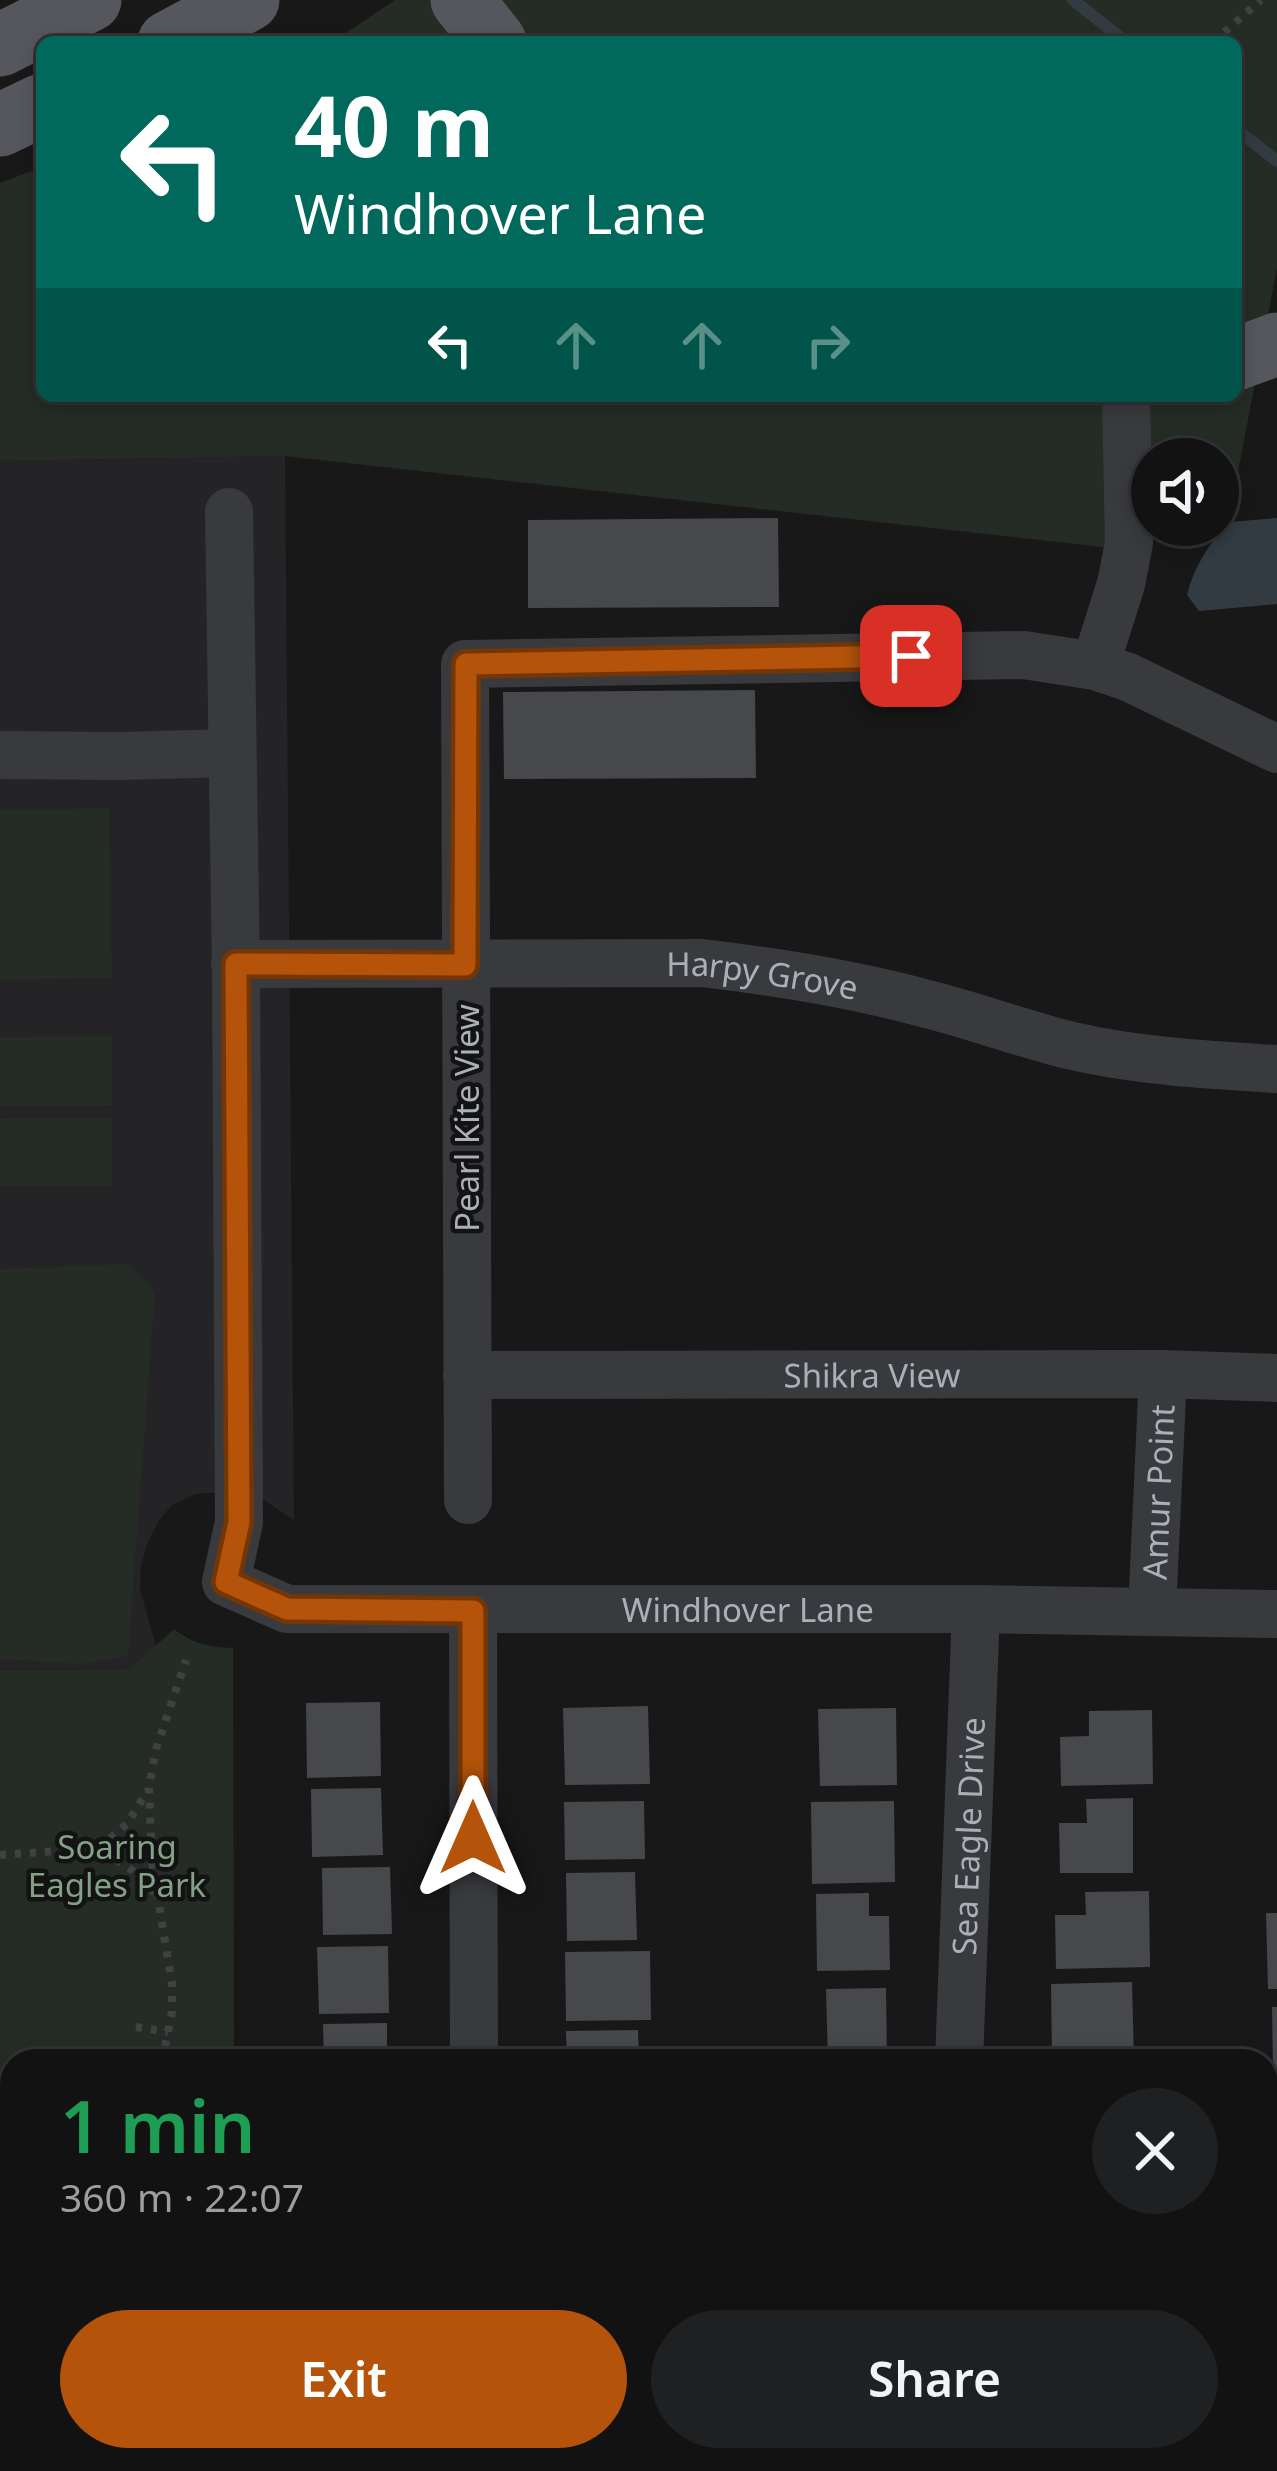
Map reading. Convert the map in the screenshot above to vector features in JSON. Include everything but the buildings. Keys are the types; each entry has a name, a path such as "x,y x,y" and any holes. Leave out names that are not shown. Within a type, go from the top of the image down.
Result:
{"main road":[{"path":"0,45 90,0"},
{"path":"180,36 248,0"},
{"path":"462,0 490,36"},
{"path":"0,125 36,108"},
{"path":"1242,357 1277,344"},
{"path":"1242,377 1277,377"}],"street":[{"path":"1126,402 1129,543 1095,666 1129,677 1277,749"},
{"path":"229,512 236,964"},
{"name":"Pearl Kite View","path":"468,1500 466,664 1024,656 1095,666"},
{"path":"0,755 232,753"},
{"name":"Harpy Grove","path":"236,964 702,963 851,985 1071,1046 1150,1059 1277,1069"},
{"name":"Windhover Lane","path":"236,964 239,1522 226,1582 287,1609 976,1609 1277,1615"},
{"name":"Amur Point","path":"1152,1612 1163,1374"},
{"name":"Shikra View","path":"467,1375 1277,1378"},
{"name":"Sea Eagle Drive","path":"959,2049 976,1609"},
{"path":"473,1611 474,2049"}],"path":[{"path":"1221,36 1261,0"},
{"path":"164,2049 172,1984 152,1862 148,1788 156,1749 187,1660"},
{"path":"0,1855 99,1848 127,1823 148,1788"},
{"path":"99,1848 133,1871 158,1896"},
{"path":"136,2027 168,2032"}],"shaded area":[{"path":"285,456 294,1520 249,1490 196,1494 172,1505 159,1520 141,1566 140,1589 156,1647 131,1669 0,1670 0,461"},
{"path":"1277,518 1277,604 1199,611 1187,595 1198,565 1210,546 1239,546 1239,521"}],"green space":[{"path":"395,0 1277,0 1277,268 1239,467 1239,438 1131,438 1131,532 1103,547 285,456 0,461 0,183 36,169 36,402 1242,402 1242,36 339,36"},
{"path":"109,808 112,978 0,980 0,810"},
{"path":"112,1036 112,1105 0,1106 0,1037"},
{"path":"112,1118 112,1186 0,1186 0,1119"},
{"path":"127,1264 155,1292 128,1656 80,1664 0,1659 0,1269"},
{"name":"Soaring Eagles Park","path":"174,1629 202,1644 233,1648 234,2049 0,2049 0,1670 130,1669"}],"waterway":[{"path":"1073,0 1118,36"},
{"path":"1242,134 1277,161"}],"route":[{"path":"473,1838 473,1611 287,1609 226,1582 239,1522 236,964 465,965 466,664 911,656"}]}
